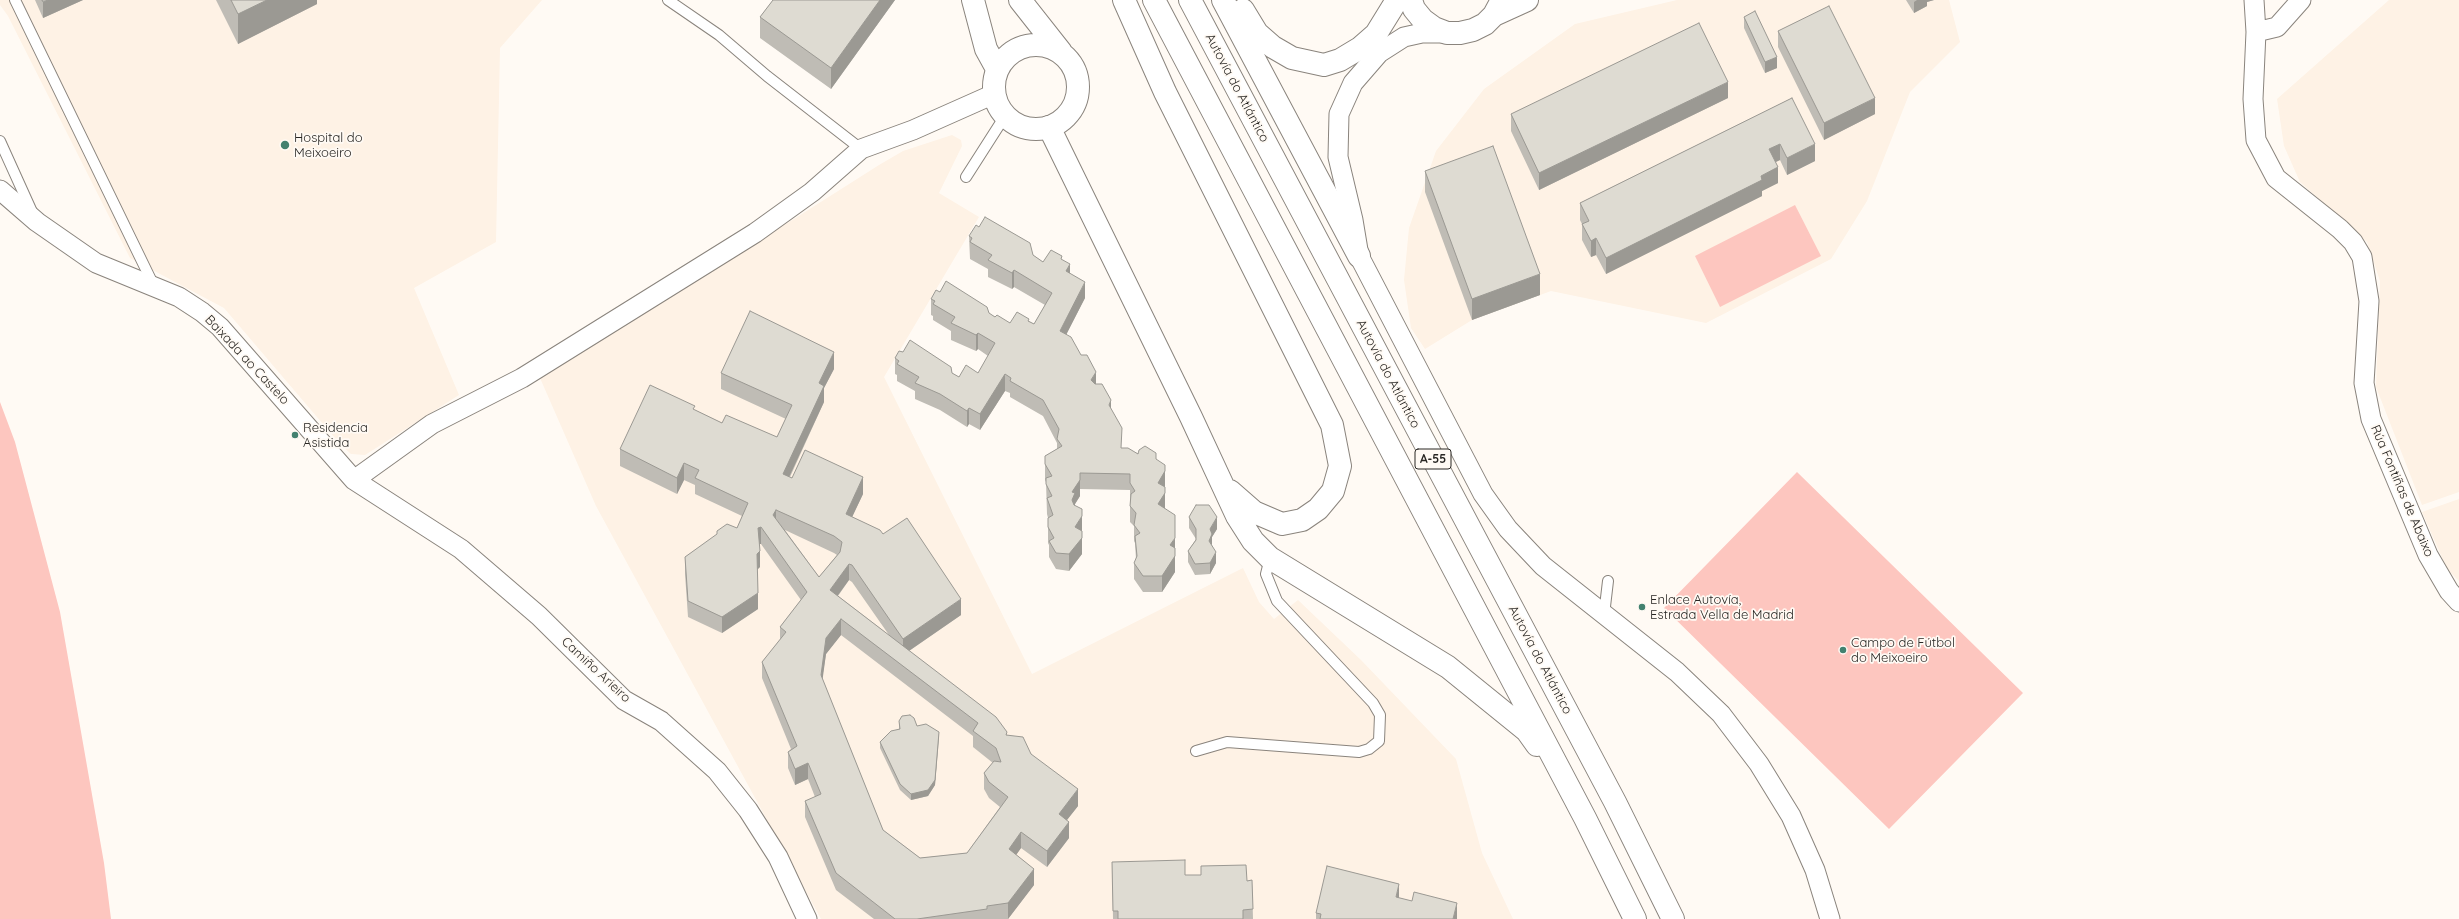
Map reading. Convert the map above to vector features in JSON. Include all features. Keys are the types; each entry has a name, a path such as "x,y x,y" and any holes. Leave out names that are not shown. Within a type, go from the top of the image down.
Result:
{"main road":[{"path":"974,0 986,49 997,69"},
{"path":"1124,0 1165,92 1332,425 1340,466 1333,491 1318,509 1302,520 1282,524 1254,512 1224,486"},
{"name":"A-55","path":"1154,0 1585,818 1635,919"},
{"name":"Autovía do Atlántico","path":"1190,0 1611,795 1673,919"},
{"path":"1223,0 1359,256"},
{"path":"1237,0 1257,33 1272,47 1292,58 1324,65 1340,60 1360,48 1376,34 1397,0"},
{"path":"1411,0 1414,9 1422,20 1434,28 1447,32 1460,33 1473,30 1485,24 1498,7 1527,0"},
{"path":"1019,1 1070,62 1076,74 1078,87 1076,100 1066,117 1049,128 1025,128 1014,124 1005,116 998,106 994,94 994,82 997,69 1004,59 1013,51 1025,46 1037,44 1050,47 1061,52"},
{"path":"1049,128 1241,522 1253,541 1270,558 1448,667 1527,731 1585,818"}],"street":[{"name":"Rúa Fontiñas de Abaixo","path":"2254,0 2256,32 2253,99 2256,140 2276,178 2340,229 2353,242 2362,257 2369,301 2364,383 2371,418 2428,555 2449,591 2459,602"},
{"path":"2256,32 2277,27 2301,0"},
{"path":"1447,32 1422,33 1404,37 1379,53 1353,83 1339,114 1338,157 1353,220 1359,256 1483,494 1508,529 1543,566 1677,672 1721,714 1759,764 1791,816 1815,870 1830,919"},
{"path":"354,480 432,424 522,378 755,233 812,192 861,149 913,130 994,94"},
{"name":"Baixada ao Castelo","path":"3,198 96,263 179,297 202,312 220,327 354,480"},
{"name":"Camiño Arieiro","path":"354,480 461,549 539,616 624,700 661,722 717,771 748,810 778,857 807,919"}],"lane":[{"path":"15,0 155,287"},
{"path":"668,0 718,35 767,76 861,149"},
{"path":"966,177 1005,116"},
{"path":"0,141 37,222"},
{"path":"1196,751 1227,742 1359,752 1369,749 1379,741 1380,716 1373,703 1277,601 1266,574 1270,558"},
{"path":"1604,615 1608,581"}],"shaded area":[{"name":"Hospital do Meixoeiro","path":"0,0 542,0 500,48 496,242 414,288 459,395 365,455 351,454 340,444 224,308 130,258 8,16 0,5"},
{"path":"1677,0 1949,0 1960,42 1910,92 1867,201 1831,259 1706,323 1551,291 1472,320 1425,349 1411,328 1404,280 1409,228 1436,151 1484,89 1575,24"},
{"path":"2389,0 2459,0 2459,492 2422,505 2376,387 2380,281 2367,242 2300,182 2284,146 2277,99"},
{"path":"952,135 961,140 962,146 939,193 979,217 884,377 1032,674 1243,568 1259,602 1274,619 1298,600 1361,660 1456,759 1482,853 1513,919 821,919 596,506 540,378 705,272 794,219 879,165 903,151"},
{"path":"1795,205 1821,256 1720,307 1695,256"},
{"path":"0,402 15,442 60,612 104,863 111,919 0,919"},
{"name":"Campo de Fútbol do Meixoeiro","path":"1797,472 2023,693 1889,829 1664,608"},
{"path":"2459,499 2459,581 2447,569 2422,512"}],"building":[{"path":"231,0 267,0 238,14"},
{"path":"773,0 880,0 831,68 760,17"},
{"path":"1829,6 1875,98 1824,123 1778,31"},
{"path":"1755,11 1777,57 1765,62 1744,17"},
{"path":"1699,23 1728,82 1539,173 1511,114"},
{"path":"1792,98 1815,144 1787,158 1780,144 1769,149 1778,167 1761,176 1762,180 1606,258 1596,238 1591,241 1582,224 1589,221 1580,203"},
{"path":"1493,146 1540,274 1472,299 1425,171"},
{"path":"985,217 1030,243 1033,255 1043,262 1051,250 1062,256 1061,259 1070,264 1066,271 1085,282 1060,331 1071,337 1081,355 1087,355 1096,372 1091,380 1095,384 1102,384 1111,400 1109,405 1122,428 1121,448 1128,448 1138,454 1139,450 1145,446 1156,453 1156,459 1165,465 1165,471 1158,483 1165,487 1165,493 1158,504 1175,515 1175,538 1170,545 1175,548 1175,556 1162,576 1143,576 1134,563 1137,556 1135,536 1140,533 1134,525 1136,513 1130,506 1131,494 1135,491 1130,483 1130,474 1080,473 1080,480 1072,492 1075,493 1072,500 1074,505 1082,509 1082,516 1075,527 1082,531 1082,538 1069,554 1056,553 1049,541 1054,538 1048,527 1048,518 1053,515 1047,498 1052,496 1046,484 1046,478 1052,476 1045,464 1045,456 1062,446 1057,439 1059,429 1043,400 1010,381 1011,378 1005,374 980,414 969,408 967,411 940,394 915,383 919,377 897,364 899,361 895,358 899,351 903,352 910,340 951,367 952,373 959,377 966,365 978,373 995,343 978,333 976,335 951,323 955,317 933,304 935,301 931,299 936,290 940,292 946,281 987,307 989,313 995,317 997,315 1010,323 1017,312 1029,319 1028,321 1034,324 1052,293 1014,270 1012,273 988,260 992,255 970,242 972,238 969,236 976,225 979,227"},
{"path":"750,311 834,352 819,383 824,386 783,474 792,478 805,450 863,477 846,514 880,530 883,534 907,518 961,599 903,639 852,565 849,564 830,590 996,717 1007,732 1006,735 1023,737 1031,754 1078,789 1059,814 1069,822 1047,851 1021,832 1009,849 1034,869 1008,903 987,906 987,909 917,919 895,919 836,873 805,801 821,794 808,763 795,769 788,752 797,746 762,662 786,632 780,627 807,592 761,527 758,528 760,551 757,554 758,593 722,617 688,601 685,557 717,534 717,531 727,524 737,528 748,503 695,478 699,470 684,463 677,478 620,449 650,385 695,406 693,409 722,423 726,415 777,437 792,405 721,373","holes":["776,510 834,536 842,542 840,552 819,577 773,515","841,619 978,723 973,731 996,748 1001,762 994,761 984,773 989,782 1008,797 967,853 920,858 883,830 821,675 826,638"]},
{"path":"1196,505 1209,505 1217,517 1210,529 1212,534 1209,541 1216,552 1210,563 1195,564 1188,551 1196,540 1196,529 1189,517"},
{"path":"910,715 914,718 917,726 926,724 939,732 935,780 928,790 911,794 900,784 880,742 891,731 900,729 899,721 902,716"},
{"path":"1185,860 1185,875 1201,875 1201,866 1246,865 1247,881 1252,880 1253,909 1243,910 1243,919 1118,919 1118,911 1113,911 1112,862"},
{"path":"1327,866 1399,884 1396,897 1412,901 1414,892 1457,903 1453,919 1320,919 1321,914 1316,913"}],"place":[{"name":"Hospital do Meixoeiro","path":"285,145"},
{"name":"Residencia Asistida","path":"295,435"},
{"name":"Enlace Autovía, Estrada Vella de Madrid","path":"1642,607"},
{"name":"Campo de Fútbol do Meixoeiro","path":"1843,650"}]}
